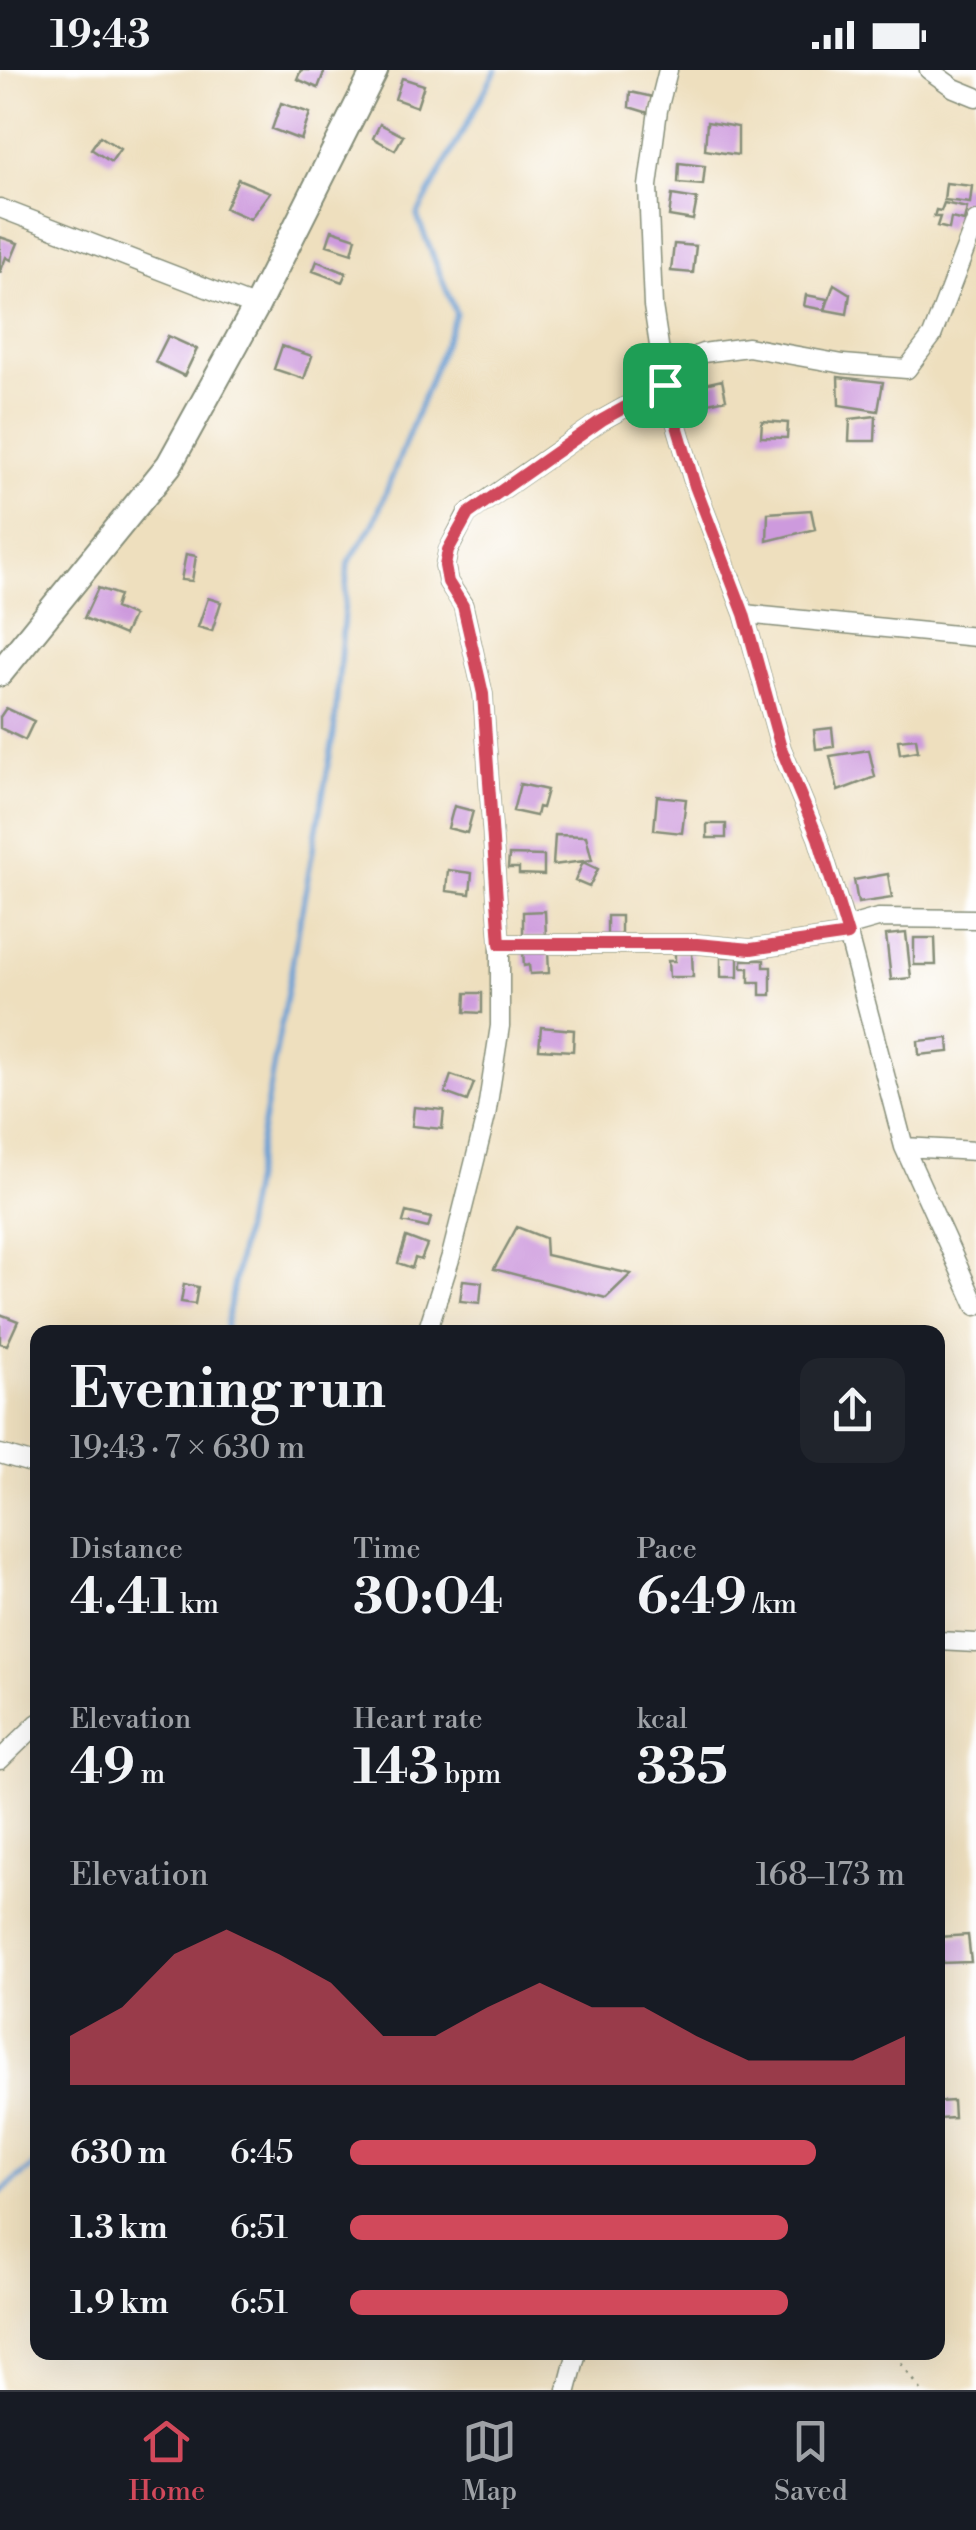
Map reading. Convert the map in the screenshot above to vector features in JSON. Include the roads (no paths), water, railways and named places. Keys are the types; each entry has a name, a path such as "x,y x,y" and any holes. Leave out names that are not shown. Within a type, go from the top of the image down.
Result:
{"street":[{"path":"0,673 169,465 256,307 374,70"},
{"path":"668,70 658,110 648,186 653,306 664,377 695,486 744,614 781,748 818,838 847,931 904,1147 974,1299"},
{"path":"929,70 954,88 976,97"},
{"path":"0,208 256,307"},
{"path":"428,1325 486,1116 500,1026 500,944 483,694 463,606 448,582 448,550 468,514 704,353 748,347 843,364 907,369 932,336 976,221"},
{"path":"744,614 976,637"},
{"path":"500,944 697,944 751,949 847,931 878,918 976,920"},
{"path":"904,1147 976,1151"},
{"path":"0,1454 30,1463"},
{"path":"945,1641 976,1643"},
{"path":"0,1760 30,1731"},
{"path":"567,2390 575,2360"}],"waterway":[{"path":"226,1325 334,734 348,563 373,525 456,314 417,216 496,70"},
{"path":"0,2193 30,2169"}]}
